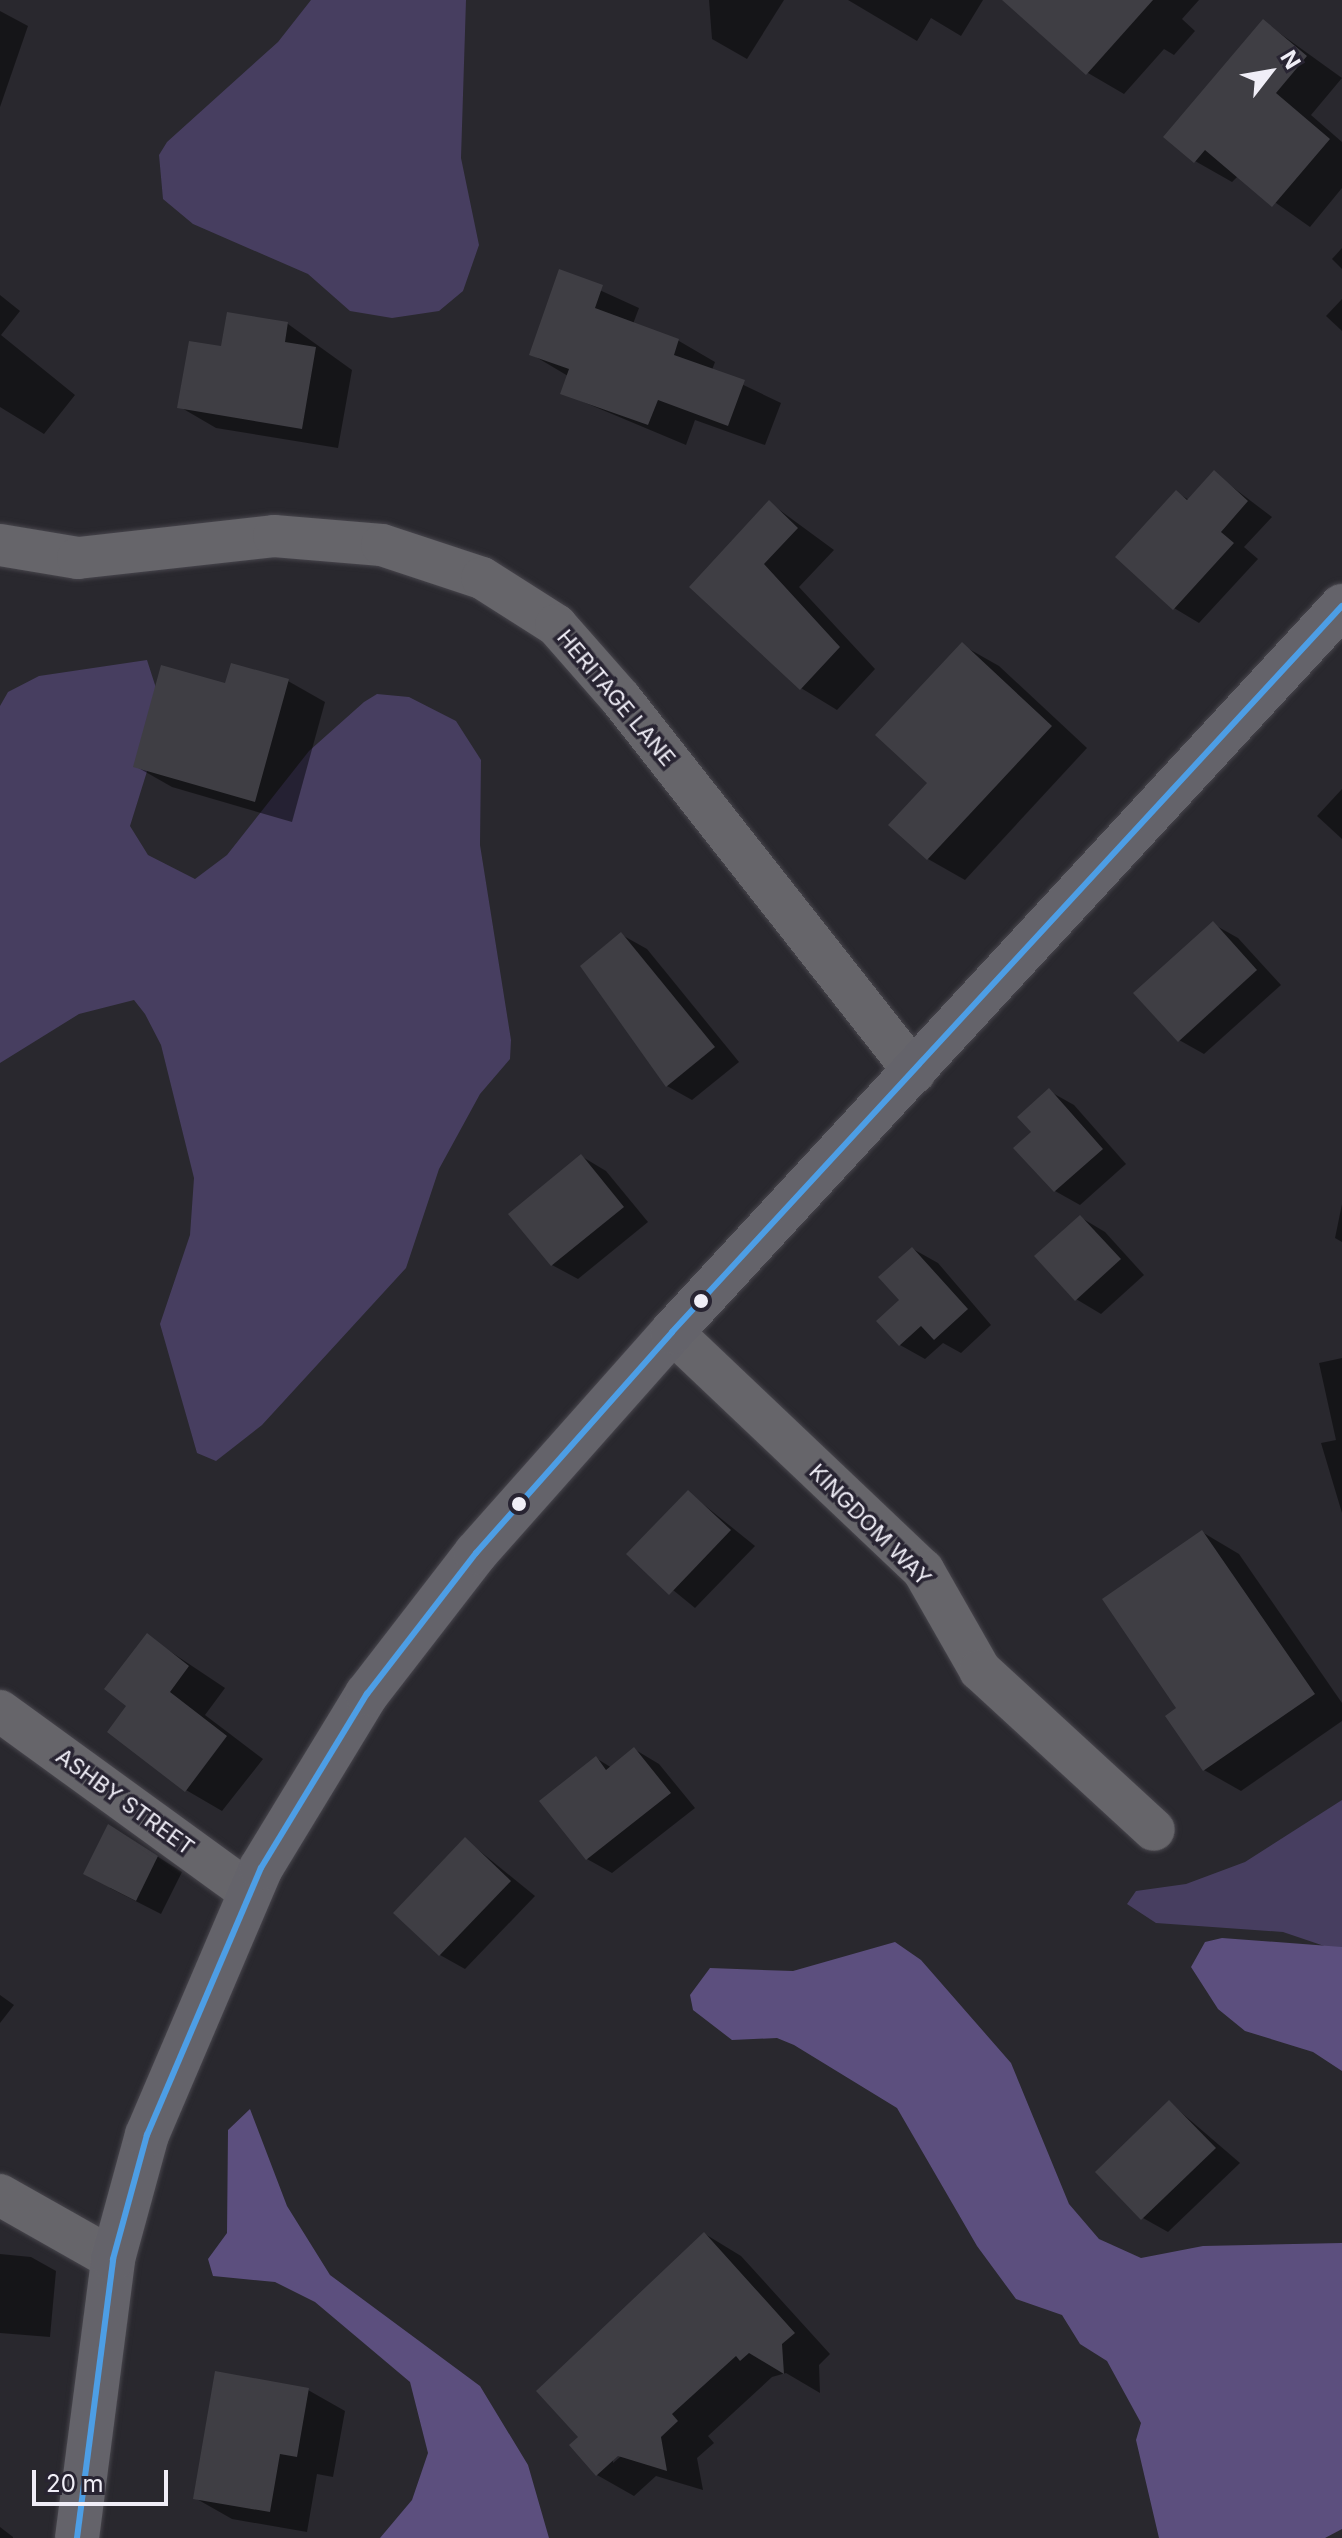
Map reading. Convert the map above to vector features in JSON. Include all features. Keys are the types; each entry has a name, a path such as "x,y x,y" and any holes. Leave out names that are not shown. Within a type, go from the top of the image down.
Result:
{"main road":[{"path":"77,2538 113,2259 147,2135 249,1892 410,1633 672,1332 1342,606"}],"street":[{"name":"HERITAGE LANE","path":"0,545 78,558 274,536 382,545 482,578 556,625 621,699 915,1072"},
{"name":"KINGDOM WAY","path":"672,1332 923,1570 980,1670 1154,1830"},
{"name":"ASHBY STREET","path":"0,1711 249,1892"},
{"path":"0,2195 113,2259"}],"shaded area":[{"path":"311,0 466,0 461,158 479,245 463,291 439,311 392,318 350,311 308,274 193,224 163,199 159,155 167,142 278,42"},
{"path":"147,660 156,688 154,749 130,826 148,855 195,879 227,855 309,751 377,694 409,697 456,721 481,760 480,845 511,1040 510,1059 480,1094 439,1169 406,1268 262,1425 216,1461 197,1453 160,1324 190,1235 194,1178 161,1045 145,1014 134,1000 79,1014 0,1063 0,706 8,692 39,676"},
{"path":"1342,1800 1342,1952 1283,1932 1156,1923 1127,1904 1136,1891 1186,1884 1245,1862"},
{"path":"1222,1938 1342,1947 1342,2071 1313,2052 1245,2031 1218,2009 1191,1967 1205,1942"},
{"path":"895,1942 921,1960 1011,2063 1069,2204 1099,2239 1141,2258 1203,2246 1342,2243 1342,2529 1325,2538 1159,2538 1136,2440 1141,2423 1107,2361 1080,2344 1062,2315 1016,2299 977,2246 897,2108 794,2045 777,2038 732,2040 693,2010 690,1995 710,1968 793,1971"},
{"path":"250,2109 287,2206 330,2275 480,2386 528,2465 549,2538 380,2538 412,2500 428,2453 410,2382 315,2302 275,2282 213,2276 208,2259 227,2233 228,2130"}],"building":[{"path":"1002,0 1153,0 1086,75"},
{"path":"1263,19 1307,56 1276,93 1330,139 1272,207 1205,150 1194,163 1163,137"},
{"path":"559,269 603,285 595,308 679,339 674,355 745,380 728,426 658,400 648,425 560,394 569,369 529,355"},
{"path":"227,312 288,322 285,342 316,347 302,429 177,408 189,341 221,346"},
{"path":"1214,470 1248,501 1221,532 1234,543 1173,610 1115,557 1176,490 1187,500"},
{"path":"769,500 798,528 764,564 840,647 800,690 689,587"},
{"path":"962,642 1052,726 927,860 888,825 927,783 875,735"},
{"path":"231,663 289,679 255,802 133,767 161,665 225,683"},
{"path":"1213,921 1257,970 1178,1042 1133,993"},
{"path":"621,932 715,1047 666,1087 580,966"},
{"path":"1049,1088 1103,1149 1054,1192 1013,1148 1031,1132 1017,1117"},
{"path":"581,1154 624,1207 551,1266 508,1214"},
{"path":"1080,1215 1121,1259 1075,1301 1034,1256"},
{"path":"912,1247 968,1309 934,1340 921,1326 899,1346 876,1321 899,1300 878,1277"},
{"path":"688,1490 731,1530 669,1595 626,1554"},
{"path":"1202,1530 1315,1694 1203,1771 1165,1716 1176,1708 1102,1599"},
{"path":"147,1633 189,1666 170,1692 227,1736 185,1792 107,1732 126,1706 104,1689"},
{"path":"634,1747 671,1793 586,1860 539,1801 596,1756 606,1770"},
{"path":"108,1824 158,1856 136,1901 83,1874"},
{"path":"465,1837 511,1881 439,1956 393,1913"},
{"path":"1169,2100 1216,2148 1141,2220 1095,2172"},
{"path":"704,2232 795,2333 782,2344 784,2374 749,2353 740,2361 736,2356 672,2414 678,2421 661,2437 667,2471 618,2456 596,2476 569,2445 578,2437 536,2391"},
{"path":"215,2371 309,2388 297,2457 280,2454 270,2512 193,2499"}],"transit line":[{"path":"77,2538 113,2259 147,2135 261,1868 367,1694 476,1553 672,1332 1342,606"}]}
